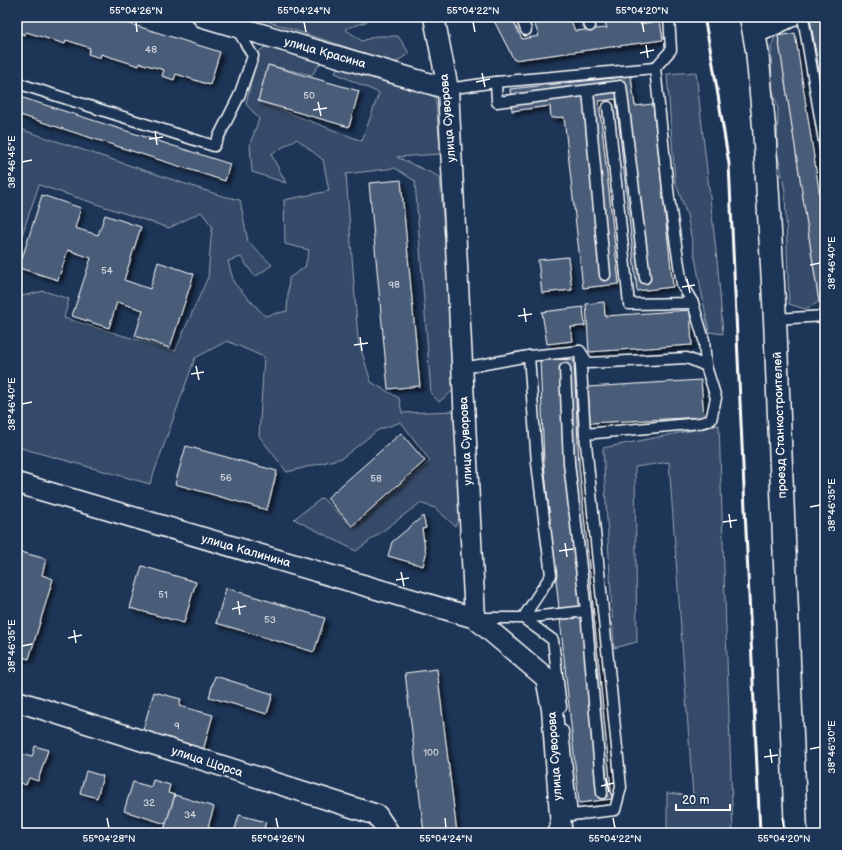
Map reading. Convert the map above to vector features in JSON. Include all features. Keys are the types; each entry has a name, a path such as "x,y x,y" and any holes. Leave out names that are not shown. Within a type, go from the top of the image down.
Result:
{"main road":[{"name":"проезд Станкостроителей","path":"752,25 764,126 776,320 796,833"}],"street":[{"name":"улица Красина","path":"202,17 231,23 448,89"},
{"name":"улица Суворова","path":"434,17 448,89 475,618 546,678 552,709 561,827 558,833"},
{"path":"752,25 790,17"},
{"name":"улица Калинина","path":"17,483 475,618"},
{"name":"улица Щорса","path":"17,701 377,815 389,833"}],"lane":[{"path":"521,17 526,30"},
{"path":"448,89 496,82 655,68 671,50 669,17"},
{"path":"803,17 825,147"},
{"path":"17,83 214,146 239,96 253,56 231,23"},
{"path":"585,434 700,423 711,420 716,398 706,366 704,340 693,303 682,284 669,198 655,68"},
{"path":"496,82 497,102 621,86 645,278"},
{"path":"588,90 605,275"},
{"path":"608,107 629,304 693,303"},
{"path":"776,320 825,316"},
{"path":"580,351 588,363 687,358 706,366"},
{"path":"463,368 529,356 580,351"},
{"path":"523,618 554,640 572,815 615,810 621,787 585,434 580,351"},
{"path":"523,618 551,575 537,464 529,356"},
{"path":"565,369 569,463 586,611 602,793"},
{"path":"475,618 523,618 586,611"}],"shaded area":[{"path":"254,17 370,17 366,22 345,29 362,41 376,36 398,36 409,53 395,63"},
{"path":"776,34 778,36 819,302 805,309 789,304 785,191 777,151 778,109 772,87 771,47"},
{"path":"275,40 321,62 312,75 268,65 258,101 362,141 379,93 335,73 339,62 435,95 441,154 397,157 440,177 456,388 439,402 431,394 415,181 395,168 346,174 358,339 371,382 399,398 402,413 455,411 466,507 455,526 435,508 420,503 356,551 294,519 322,498 353,527 430,461 401,422 378,430 342,458 287,472 259,436 264,357 227,341 195,358 150,484 17,447 17,297 44,291 69,299 64,318 175,351 208,277 212,226 201,212 169,228 39,185 17,249 17,128 219,195 240,200 248,242 272,265 255,277 241,257 228,261 234,283 265,316 287,311 289,278 305,267 309,250 285,244 284,200 329,191 323,160 297,139 271,154 286,183 252,172 250,144 259,119 246,104 258,52"},
{"path":"696,72 718,269 723,334 709,332 687,215 675,181 667,74"},
{"path":"719,425 733,833 656,833 667,828 667,793 693,796 669,462 635,467 637,642 614,648 603,448"}],"building":[{"path":"17,17 108,17 220,52 210,85 176,74 174,80 162,76 164,70 140,63 139,66 101,54 100,58 88,54 90,48 66,40 65,44 26,32 25,35 17,32"},
{"path":"492,17 511,17 522,39 539,36 532,17 570,17 575,31 607,28 603,17 638,17 640,24 660,21 663,40 514,60"},
{"path":"825,17 825,104 810,19"},
{"path":"795,33 825,229 825,301 819,302 778,36"},
{"path":"268,65 359,91 349,127 258,101"},
{"path":"631,76 635,106 653,104 673,287 637,291 616,99 599,101 619,284 583,288 564,117 551,118 550,106 512,111 510,89"},
{"path":"17,96 230,164 225,181 17,114"},
{"path":"401,180 420,386 388,389 369,183"},
{"path":"42,195 81,208 75,228 98,235 105,215 141,227 124,280 150,289 158,262 194,274 170,348 135,336 143,310 117,302 109,328 72,316 91,258 68,250 58,280 19,268"},
{"path":"568,257 572,290 542,293 538,260"},
{"path":"604,302 605,316 690,310 692,345 589,352 586,304"},
{"path":"583,307 585,326 571,327 573,341 547,344 542,312"},
{"path":"540,358 574,360 579,464 612,799 579,803 544,463"},
{"path":"825,370 825,389 822,371"},
{"path":"701,380 704,417 590,423 588,387"},
{"path":"401,433 425,461 352,526 327,498"},
{"path":"186,446 277,471 267,510 175,484"},
{"path":"423,516 426,528 422,529 426,554 423,566 388,556 392,542"},
{"path":"17,551 46,559 42,575 53,579 29,659 18,656 17,659"},
{"path":"142,566 196,582 184,623 130,608"},
{"path":"226,588 325,618 314,652 216,623"},
{"path":"437,669 457,833 424,833 405,673"},
{"path":"215,676 273,694 267,714 209,697"},
{"path":"154,692 181,699 179,706 213,715 202,754 141,736"},
{"path":"35,746 48,750 38,781 29,778 26,785 17,782 17,753 32,757"},
{"path":"86,771 103,776 97,798 80,793"},
{"path":"153,780 170,785 168,793 175,795 166,824 124,811 133,782 151,787"},
{"path":"175,795 214,807 208,827 218,830 217,833 163,833"},
{"path":"239,815 266,822 263,833 234,833"}],"railway":[{"path":"704,17 729,164 760,833"}]}
